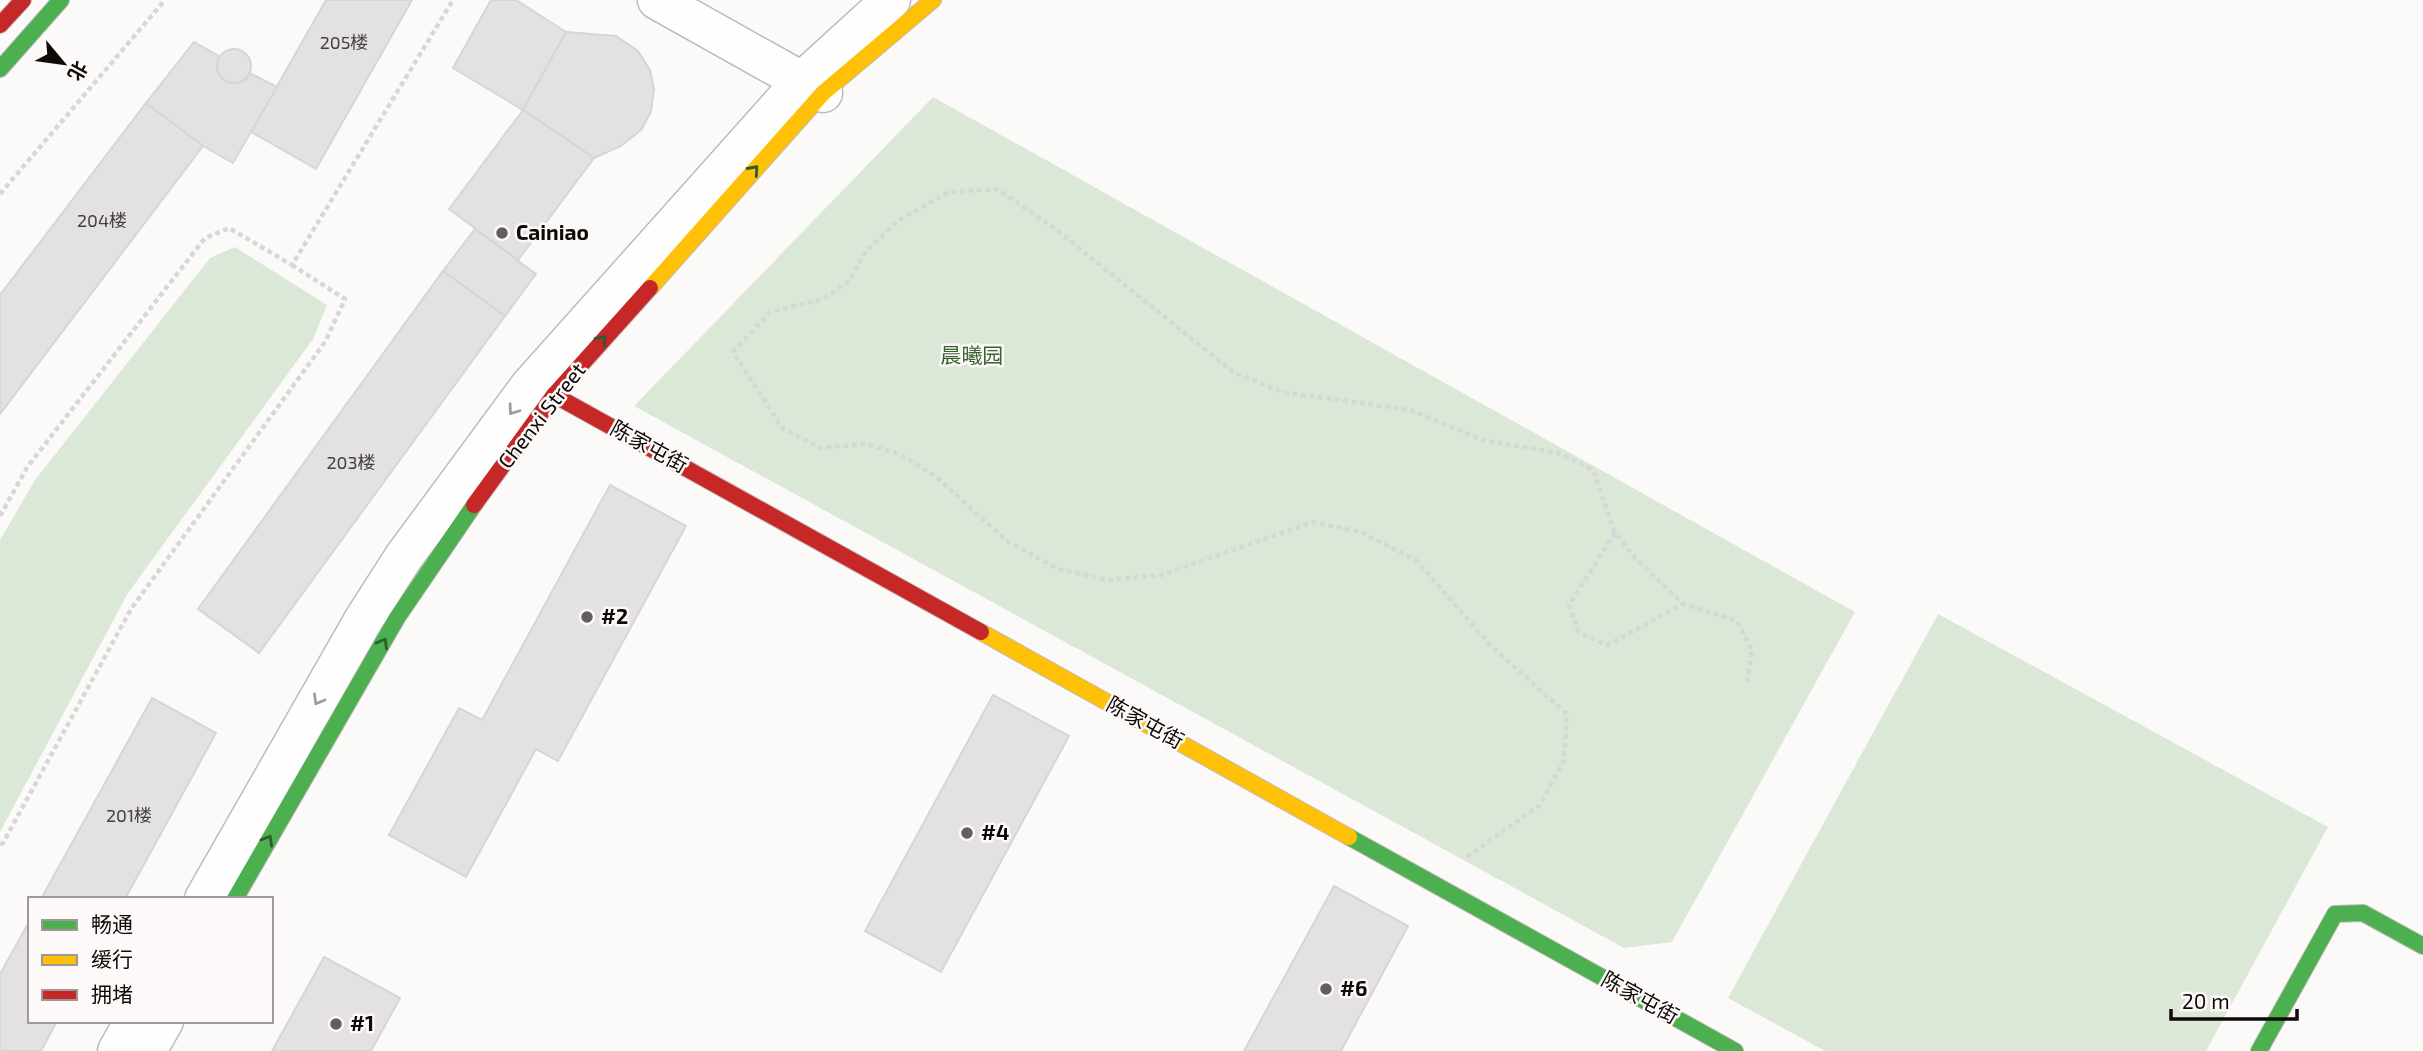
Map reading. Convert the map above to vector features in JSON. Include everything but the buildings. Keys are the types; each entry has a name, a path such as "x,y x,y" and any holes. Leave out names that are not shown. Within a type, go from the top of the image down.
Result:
{"street":[{"path":"0,25 23,0"},
{"path":"0,69 61,0"},
{"path":"657,0 821,79"},
{"path":"704,0 821,79"},
{"name":"Chenxi Street","path":"235,897 397,618 554,394 891,0"},
{"name":"Chenxi Street","path":"205,897 403,558 529,387 821,79 933,0"},
{"name":"陈家屯街","path":"554,394 1735,1051"},
{"path":"2259,1051 2335,914 2362,913 2423,946"},
{"path":"117,1051 133,1023"},
{"path":"147,1051 163,1023"}],"path":[{"path":"0,194 165,0"},
{"path":"292,265 453,0"},
{"path":"1462,861 1540,805 1564,761 1567,714 1492,647 1416,561 1361,532 1313,522 1161,575 1108,580 1058,569 1007,541 934,475 899,454 867,444 820,449 783,429 733,352 770,312 823,299 849,281 866,251 899,219 949,192 997,188 1054,228 1233,372 1282,392 1411,410 1482,440 1558,453 1593,470 1615,533 1636,559 1683,604 1737,621 1752,650 1747,683"},
{"path":"0,516 28,466 205,239 229,228 345,299 325,342 131,609 4,843 0,844"},
{"path":"1615,533 1569,604 1579,634 1608,645 1683,604"}],"green space":[{"name":"晨曦园","path":"933,97 1855,612 1672,942 1624,948 634,406"},
{"path":"235,247 327,305 313,339 128,593 0,832 0,540 35,480 210,258"},
{"path":"1938,614 2328,827 2206,1051 1825,1051 1728,998"}],"traffic: fast":[{"path":"0,69 61,0"},
{"path":"236,897 397,618 474,505"},
{"path":"1349,837 1735,1051"},
{"path":"2259,1051 2335,914 2363,913 2423,946"}],"traffic: slow":[{"path":"650,288 823,93 933,0"},
{"path":"981,632 1349,837"}],"traffic: jam":[{"path":"0,25 23,0"},
{"path":"474,505 554,395 650,288"},
{"path":"554,395 981,632"}],"place":[{"name":"Cainiao","path":"502,233"},
{"name":"#2","path":"587,617"},
{"name":"#4","path":"967,833"},
{"name":"#6","path":"1326,989"},
{"name":"#1","path":"336,1024"}]}
